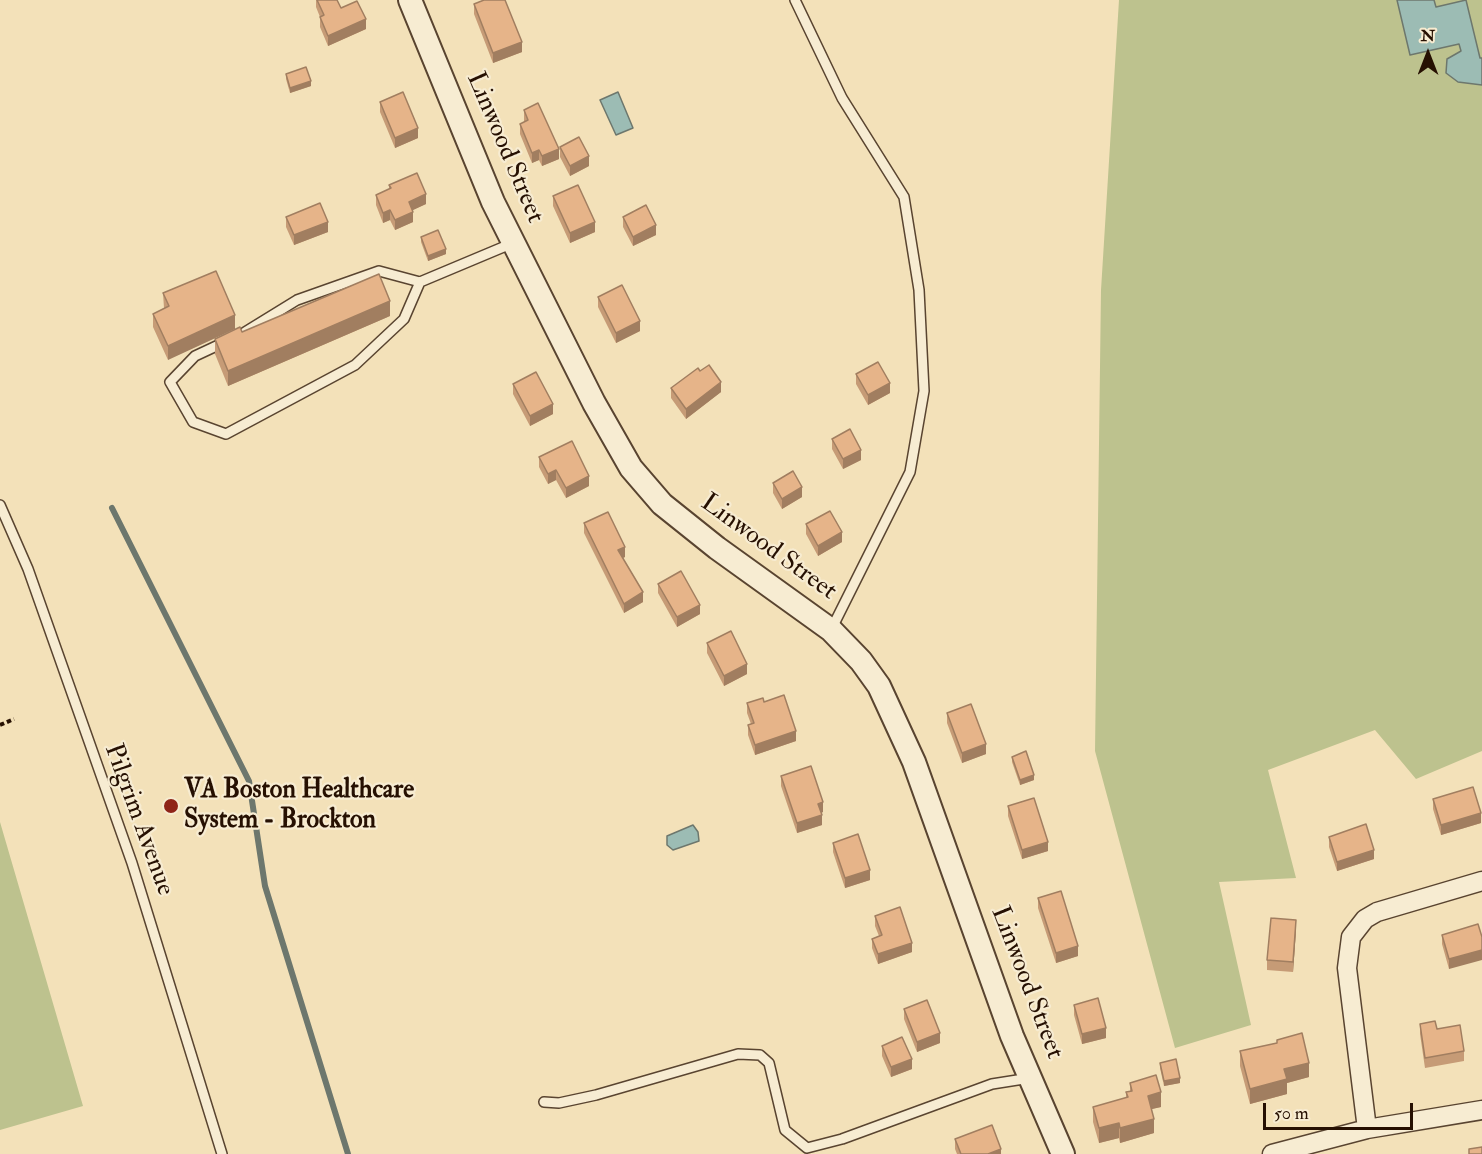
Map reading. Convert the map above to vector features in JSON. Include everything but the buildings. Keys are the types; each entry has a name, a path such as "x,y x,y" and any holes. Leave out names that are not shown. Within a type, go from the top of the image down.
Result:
{"street":[{"name":"Linwood Street","path":"410,0 513,243 594,403 631,468 646,488 717,548 831,630 861,661 889,703 914,762 1012,1036 1033,1078 1063,1154"},
{"path":"1367,1130 1347,968 1351,936 1365,919 1377,912 1482,880"},
{"path":"1272,1154 1367,1130 1482,1110"}],"lane":[{"path":"795,0 842,98 904,197 919,290 924,391 910,472 831,630"},
{"path":"420,282 404,319 355,365 226,434 193,422 170,382 195,356 253,328 297,300 379,271 420,282 513,243"},
{"name":"Pilgrim Avenue","path":"0,505 32,580 143,894 222,1154"},
{"path":"544,1102 559,1102 596,1095 738,1054 760,1055 769,1063 785,1130 807,1148 842,1139 992,1084 1033,1078"}],"path":[{"path":"0,725 14,719"}],"green space":[{"path":"1119,0 1482,0 1482,751 1416,779 1375,730 1268,770 1296,878 1219,882 1251,1025 1175,1048 1095,751 1101,290"},
{"path":"0,822 83,1106 0,1130"}],"water":[{"path":"1397,0 1434,0 1436,7 1466,0 1480,58 1482,58 1482,85 1458,82 1446,73 1447,59 1461,51 1459,44 1410,55"},
{"path":"618,92 633,128 616,135 600,100"},
{"path":"693,825 698,832 699,841 673,850 667,845 667,836"}],"waterway":[{"path":"112,508 249,781 265,886 348,1154"}],"place":[{"name":"VA Boston Healthcare System - Brockton","path":"171,806"}]}
